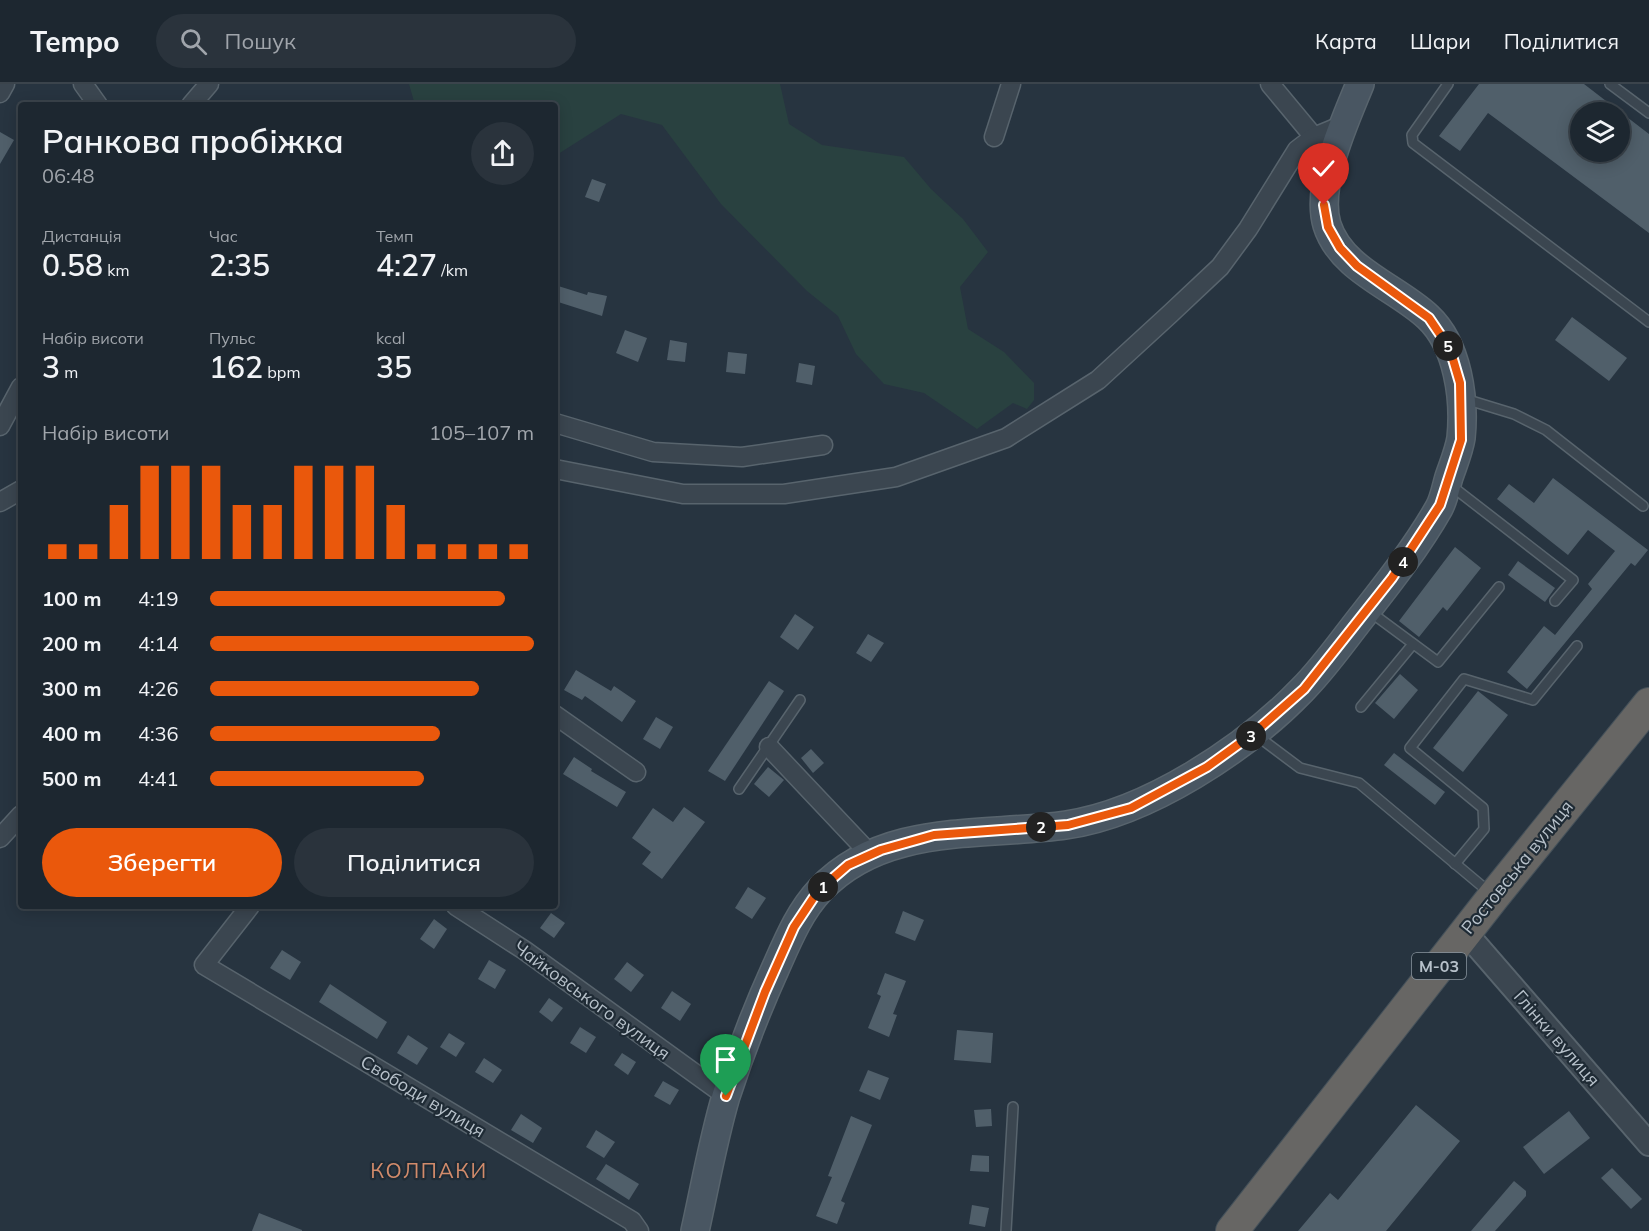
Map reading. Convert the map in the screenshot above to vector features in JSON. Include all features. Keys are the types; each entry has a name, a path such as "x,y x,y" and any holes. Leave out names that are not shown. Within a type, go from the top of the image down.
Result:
{"highway":[{"name":"Ростовська вулиця","path":"1232,1231 1465,932 1649,704"}],"main road":[{"path":"695,1231 726,1096 765,992 794,927 818,891 848,865 876,853 934,835 1068,825 1131,808 1207,767 1254,733 1304,689 1392,578 1440,505 1461,440 1460,383 1450,349 1429,318 1357,266 1340,248 1328,227 1324,205 1328,179 1343,125 1360,84"}],"street":[{"path":"0,93 5,84"},
{"path":"83,84 96,102"},
{"path":"194,102 209,84"},
{"path":"994,137 1011,84"},
{"path":"1270,84 1314,137"},
{"path":"558,470 683,494 783,494 896,477 1006,438 1098,380 1220,267 1248,229 1297,150 1314,137 1343,125"},
{"path":"0,426 18,393"},
{"path":"558,424 653,452 742,457 823,445"},
{"path":"0,502 18,492"},
{"path":"558,717 636,772"},
{"path":"769,747 876,853"},
{"path":"0,838 18,818"},
{"name":"Свободи вулиця","path":"248,909 204,965 632,1221 639,1231"},
{"name":"Чайковського вулиця","path":"461,909 524,950 726,1096"},
{"name":"Глінки вулиця","path":"1465,932 1649,1144"}],"lane":[{"path":"1448,84 1412,135 1413,143 1649,322"},
{"path":"1610,84 1649,113"},
{"path":"1460,398 1514,414 1546,430 1643,506"},
{"path":"1447,483 1573,580 1555,601"},
{"path":"1367,610 1438,662 1499,586"},
{"path":"1361,707 1413,644"},
{"path":"1455,864 1484,829 1483,808 1410,748 1464,679 1533,700 1577,646"},
{"path":"739,789 800,700"},
{"path":"1254,733 1300,768 1359,783 1494,896"},
{"path":"1006,1231 1013,1107"}],"green space":[{"path":"409,84 780,84 789,124 822,145 904,157 931,189 963,219 988,252 960,287 968,329 1004,352 1034,383 1034,400 1027,409 1013,403 977,429 924,393 884,384 856,354 838,316 807,291 721,204 662,125 621,114 558,154 558,102 414,102"}],"building":[{"path":"1479,84 1584,84 1607,102 1570,102 1570,162 1630,162 1630,119 1649,134 1649,233 1488,113 1460,151 1439,136"},
{"path":"0,132 14,140 0,164"},
{"path":"592,179 606,184 599,202 585,197"},
{"path":"558,286 587,295 588,292 607,296 602,316 558,302"},
{"path":"1572,317 1627,358 1609,381 1555,340"},
{"path":"625,330 647,338 638,362 616,353"},
{"path":"670,340 687,343 685,362 667,360"},
{"path":"728,352 747,354 745,374 726,372"},
{"path":"799,363 815,366 812,385 796,382"},
{"path":"1553,478 1648,550 1635,566 1631,563 1527,689 1507,672 1544,626 1555,635 1592,589 1588,584 1615,551 1588,530 1568,555 1497,499 1509,484 1534,503"},
{"path":"1455,547 1481,568 1447,611 1443,607 1419,637 1399,621"},
{"path":"1518,561 1555,588 1545,602 1508,575"},
{"path":"795,614 814,627 798,650 780,637"},
{"path":"868,634 884,643 871,662 856,653"},
{"path":"576,670 611,691 614,686 636,701 622,722 585,696 582,700 564,690"},
{"path":"1400,674 1418,690 1394,719 1375,703"},
{"path":"769,681 784,691 725,781 708,771"},
{"path":"1478,691 1508,715 1463,772 1433,748"},
{"path":"656,717 673,727 660,749 643,739"},
{"path":"811,749 824,763 813,773 801,758"},
{"path":"1394,753 1445,792 1435,805 1384,765"},
{"path":"574,757 592,769 591,771 626,792 617,807 563,774"},
{"path":"768,767 784,780 769,797 754,784"},
{"path":"684,807 705,822 662,879 642,864 651,852 632,838 653,808 673,822"},
{"path":"748,887 766,898 752,919 735,908"},
{"path":"903,911 924,920 915,941 895,933"},
{"path":"551,913 565,923 554,938 540,928"},
{"path":"434,919 447,929 434,949 420,939"},
{"path":"282,950 301,962 290,980 270,968"},
{"path":"489,960 506,970 495,989 478,979"},
{"path":"627,962 644,975 631,992 614,979"},
{"path":"885,973 906,981 893,1014 897,1015 889,1037 868,1028 881,996 877,994"},
{"path":"330,984 387,1022 377,1039 319,1002"},
{"path":"672,991 691,1004 680,1021 661,1008"},
{"path":"549,998 563,1008 552,1022 539,1012"},
{"path":"580,1027 596,1037 586,1053 570,1043"},
{"path":"957,1030 993,1033 991,1063 954,1060"},
{"path":"449,1033 465,1043 456,1057 440,1047"},
{"path":"408,1035 428,1048 417,1065 397,1053"},
{"path":"622,1053 636,1062 628,1075 614,1065"},
{"path":"484,1058 502,1070 493,1083 475,1072"},
{"path":"868,1070 889,1078 880,1100 859,1091"},
{"path":"663,1081 679,1090 670,1105 654,1096"},
{"path":"1416,1105 1460,1141 1386,1231 1298,1231 1330,1193 1338,1200"},
{"path":"991,1109 992,1126 976,1127 974,1110"},
{"path":"1569,1111 1590,1138 1544,1174 1523,1147"},
{"path":"521,1114 542,1128 533,1143 511,1130"},
{"path":"851,1116 872,1125 841,1201 845,1203 837,1224 816,1216 832,1177 828,1176"},
{"path":"596,1130 615,1142 604,1158 586,1147"},
{"path":"972,1155 989,1156 989,1172 970,1171"},
{"path":"606,1164 639,1184 629,1200 596,1179"},
{"path":"1612,1168 1642,1199 1631,1209 1601,1178"},
{"path":"1514,1181 1526,1191 1526,1196 1495,1231 1471,1231"},
{"path":"972,1205 989,1208 985,1227 969,1224"},
{"path":"259,1213 302,1230 302,1231 252,1231"}],"district":[{"name":"КОЛПАКИ","path":"429,1170"}],"route":[{"path":"726,1096 765,992 794,927 818,891 848,865 881,850 934,835 1068,825 1131,808 1207,767 1254,733 1304,689 1392,578 1440,505 1461,440 1460,383 1450,349 1429,318 1357,266 1340,248 1328,227 1324,205"}]}
